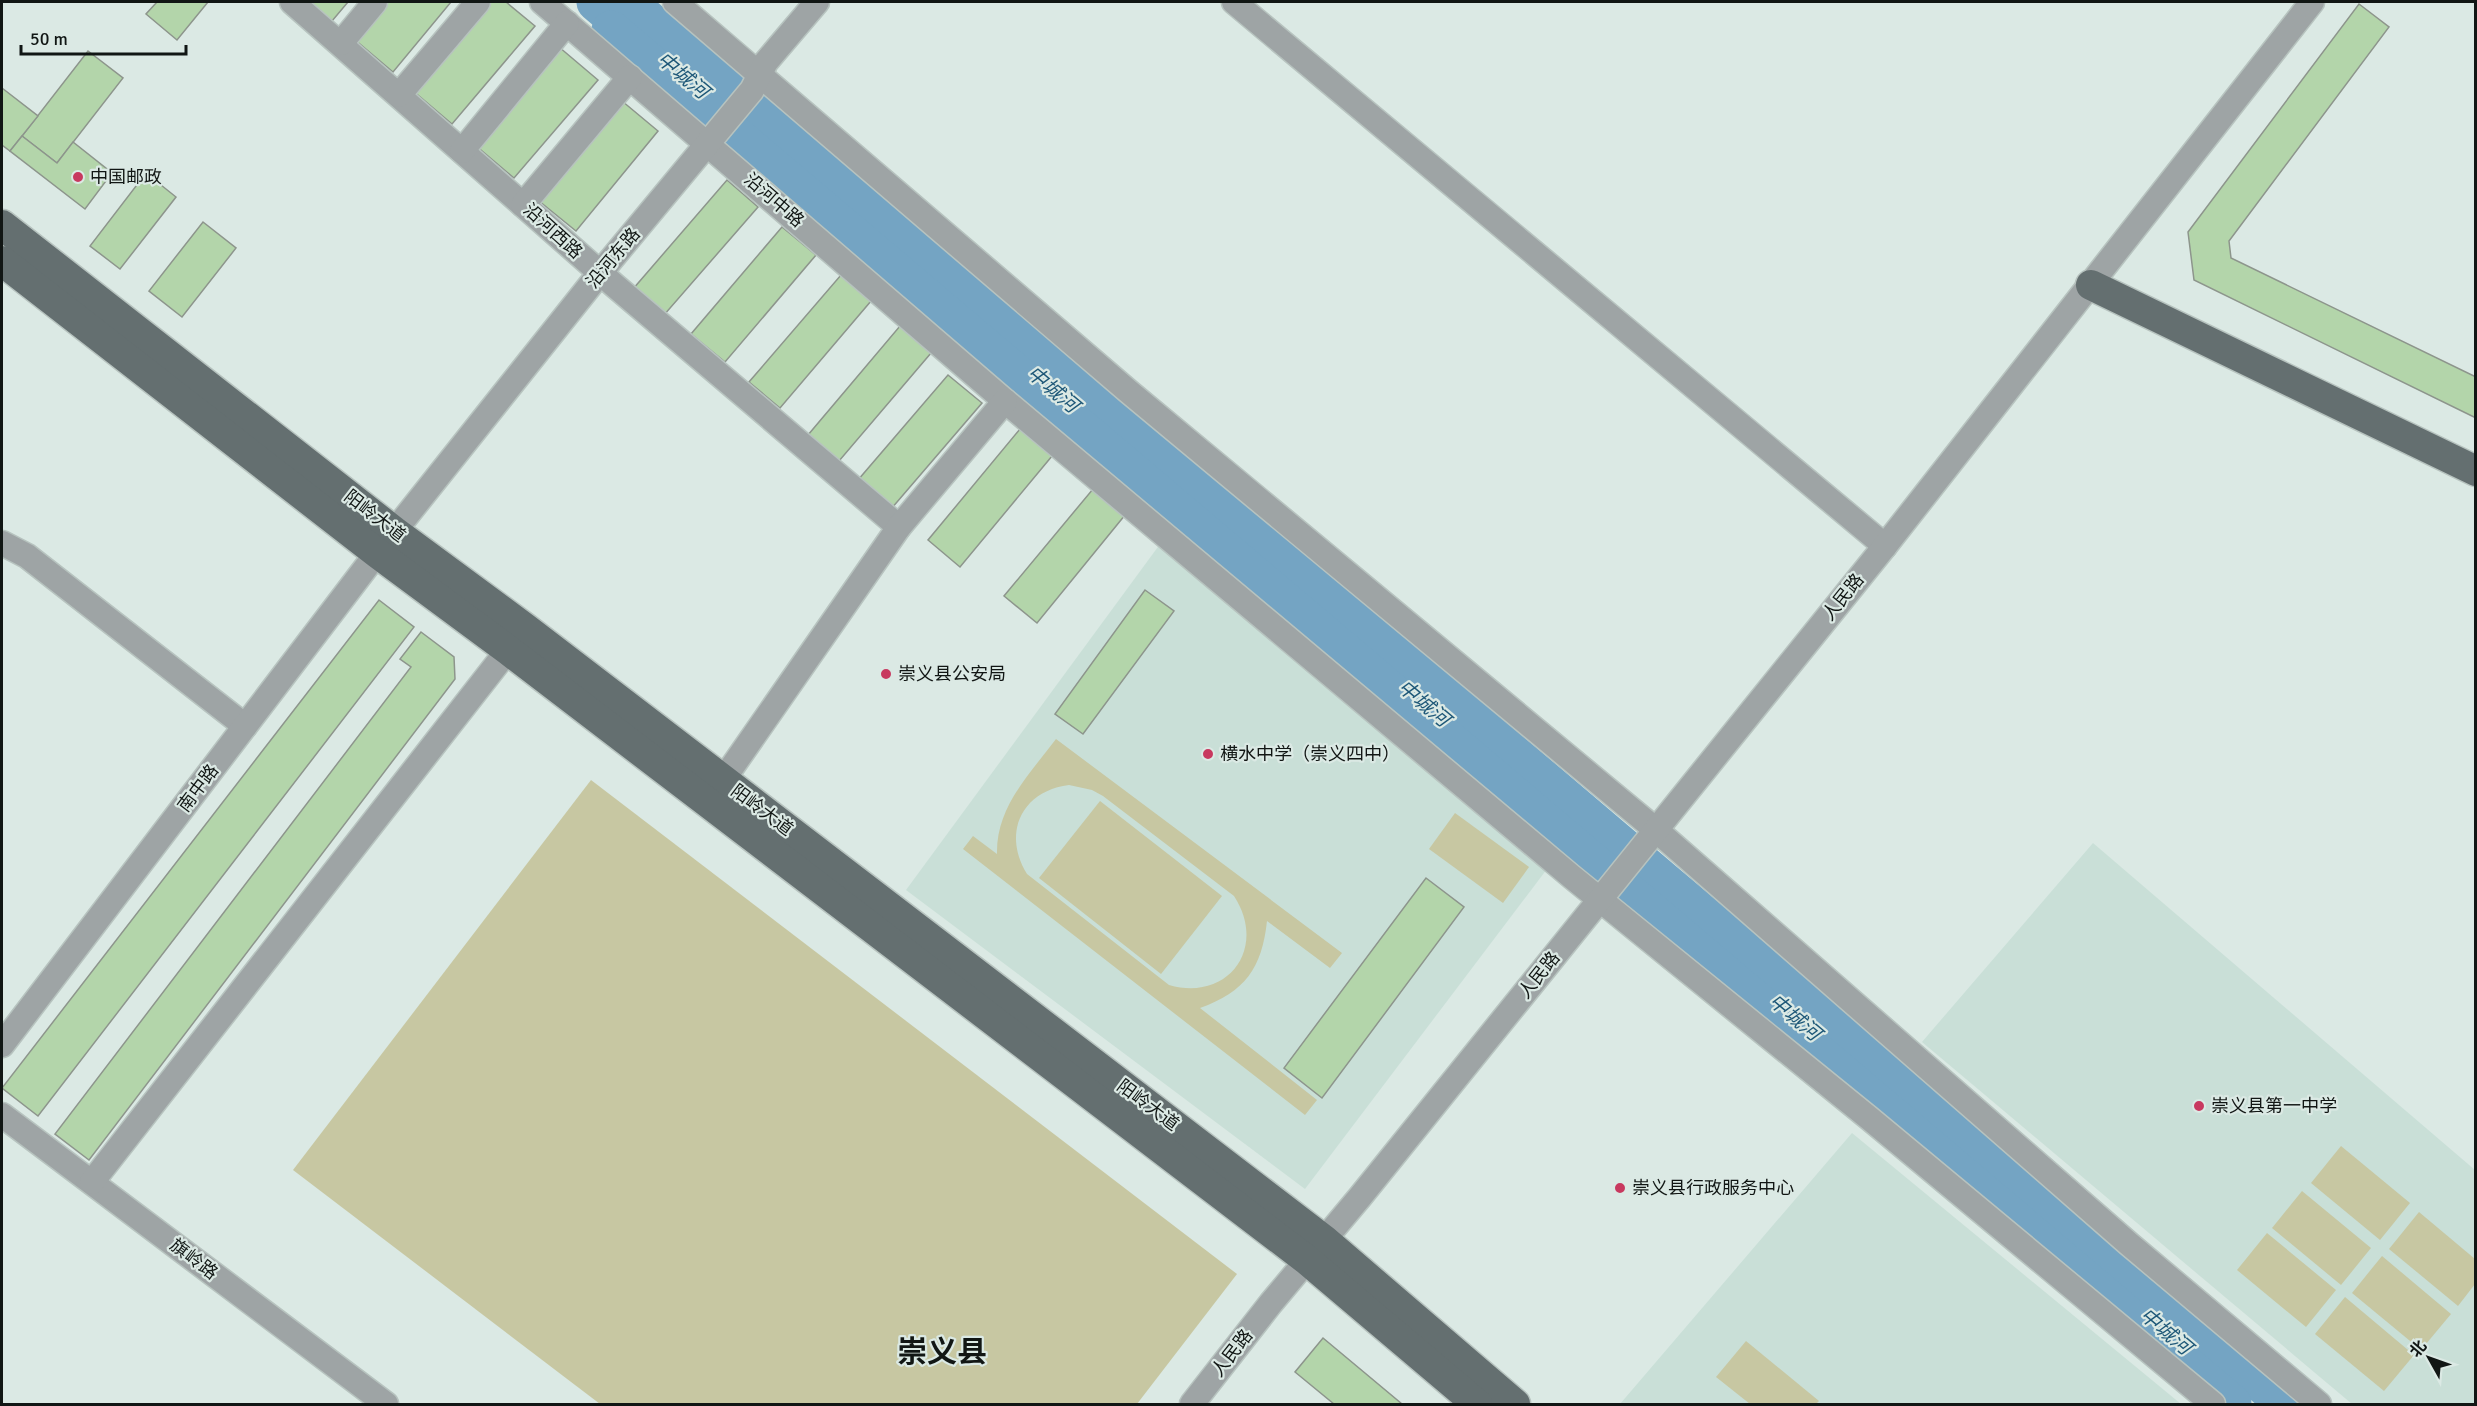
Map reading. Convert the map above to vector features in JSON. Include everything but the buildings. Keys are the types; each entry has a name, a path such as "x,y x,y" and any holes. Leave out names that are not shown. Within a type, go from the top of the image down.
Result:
{"main road":[{"name":"阳岭大道","path":"2,225 386,543 508,650 1315,1250 1477,1404"},
{"name":"阳岭大道","path":"2,261 386,543 723,780 1315,1250 1515,1404"},
{"path":"2091,285 2475,471"}],"street":[{"name":"沿河西路","path":"292,2 600,273 899,527"},
{"path":"340,43 375,2"},
{"path":"399,95 478,2"},
{"name":"沿河中路","path":"542,2 630,77 713,138 1005,401 1605,894 2212,1404"},
{"path":"675,2 757,82 1128,391 1649,839 2319,1404"},
{"name":"沿河东路","path":"386,543 600,273 713,138 757,82 766,62 817,2"},
{"path":"1234,2 1885,546"},
{"name":"人民路","path":"1192,1404 1885,546 2312,2"},
{"path":"462,151 567,23"},
{"path":"523,205 630,77"},
{"path":"723,780 899,527 1005,401"},
{"path":"2,543 27,556 246,726"},
{"name":"南中路","path":"2,1045 386,543"},
{"path":"92,1182 508,650"},
{"name":"旗岭路","path":"2,1115 386,1404"}],"shaded area":[{"name":"横水中学（崇义四中）","path":"1163,540 1547,869 1305,1189 906,890"},
{"name":"崇义县第一中学","path":"2093,843 2475,1170 2475,1404 2352,1404 1922,1042"},
{"path":"1852,1133 2181,1404 1620,1404"}],"green space":[{"path":"1056,739 1342,953 1330,968 1267,921 1261,952 1248,976 1229,994 1200,1008 1317,1100 1305,1115 963,849 973,836 997,854 998,837 1008,806 1025,779","holes":["1069,785 1092,790 1234,896 1243,915 1246,934 1244,951 1236,966 1224,978 1209,986 1190,988 1169,985 1027,874 1016,844 1017,830 1028,805 1052,789"]},
{"path":"591,780 1237,1274 1137,1404 600,1404 293,1170"},
{"path":"1100,801 1222,896 1161,974 1039,878"},
{"path":"1455,813 1529,867 1503,903 1429,849"},
{"path":"2341,1146 2410,1203 2380,1240 2311,1183"},
{"path":"2302,1191 2371,1248 2341,1285 2272,1228"},
{"path":"2419,1212 2475,1259 2475,1284 2458,1306 2389,1249"},
{"path":"2267,1233 2336,1290 2306,1327 2237,1270"},
{"path":"2382,1256 2451,1314 2421,1350 2352,1293"},
{"path":"2345,1297 2414,1355 2384,1391 2315,1334"},
{"path":"1746,1341 1819,1401 1816,1404 1750,1404 1716,1377"}],"waterway":[{"name":"中城河","path":"596,2 641,40"},
{"path":"627,2 1667,884 2286,1404"},
{"path":"611,30 2232,1404"}],"place":[{"name":"中国邮政","path":"78,177"},
{"name":"崇义县公安局","path":"886,674"},
{"name":"横水中学（崇义四中）","path":"1208,754"},
{"name":"崇义县第一中学","path":"2199,1106"},
{"name":"崇义县行政服务中心","path":"1620,1188"}],"district":[{"name":"崇义县","path":"942,1352"}]}
